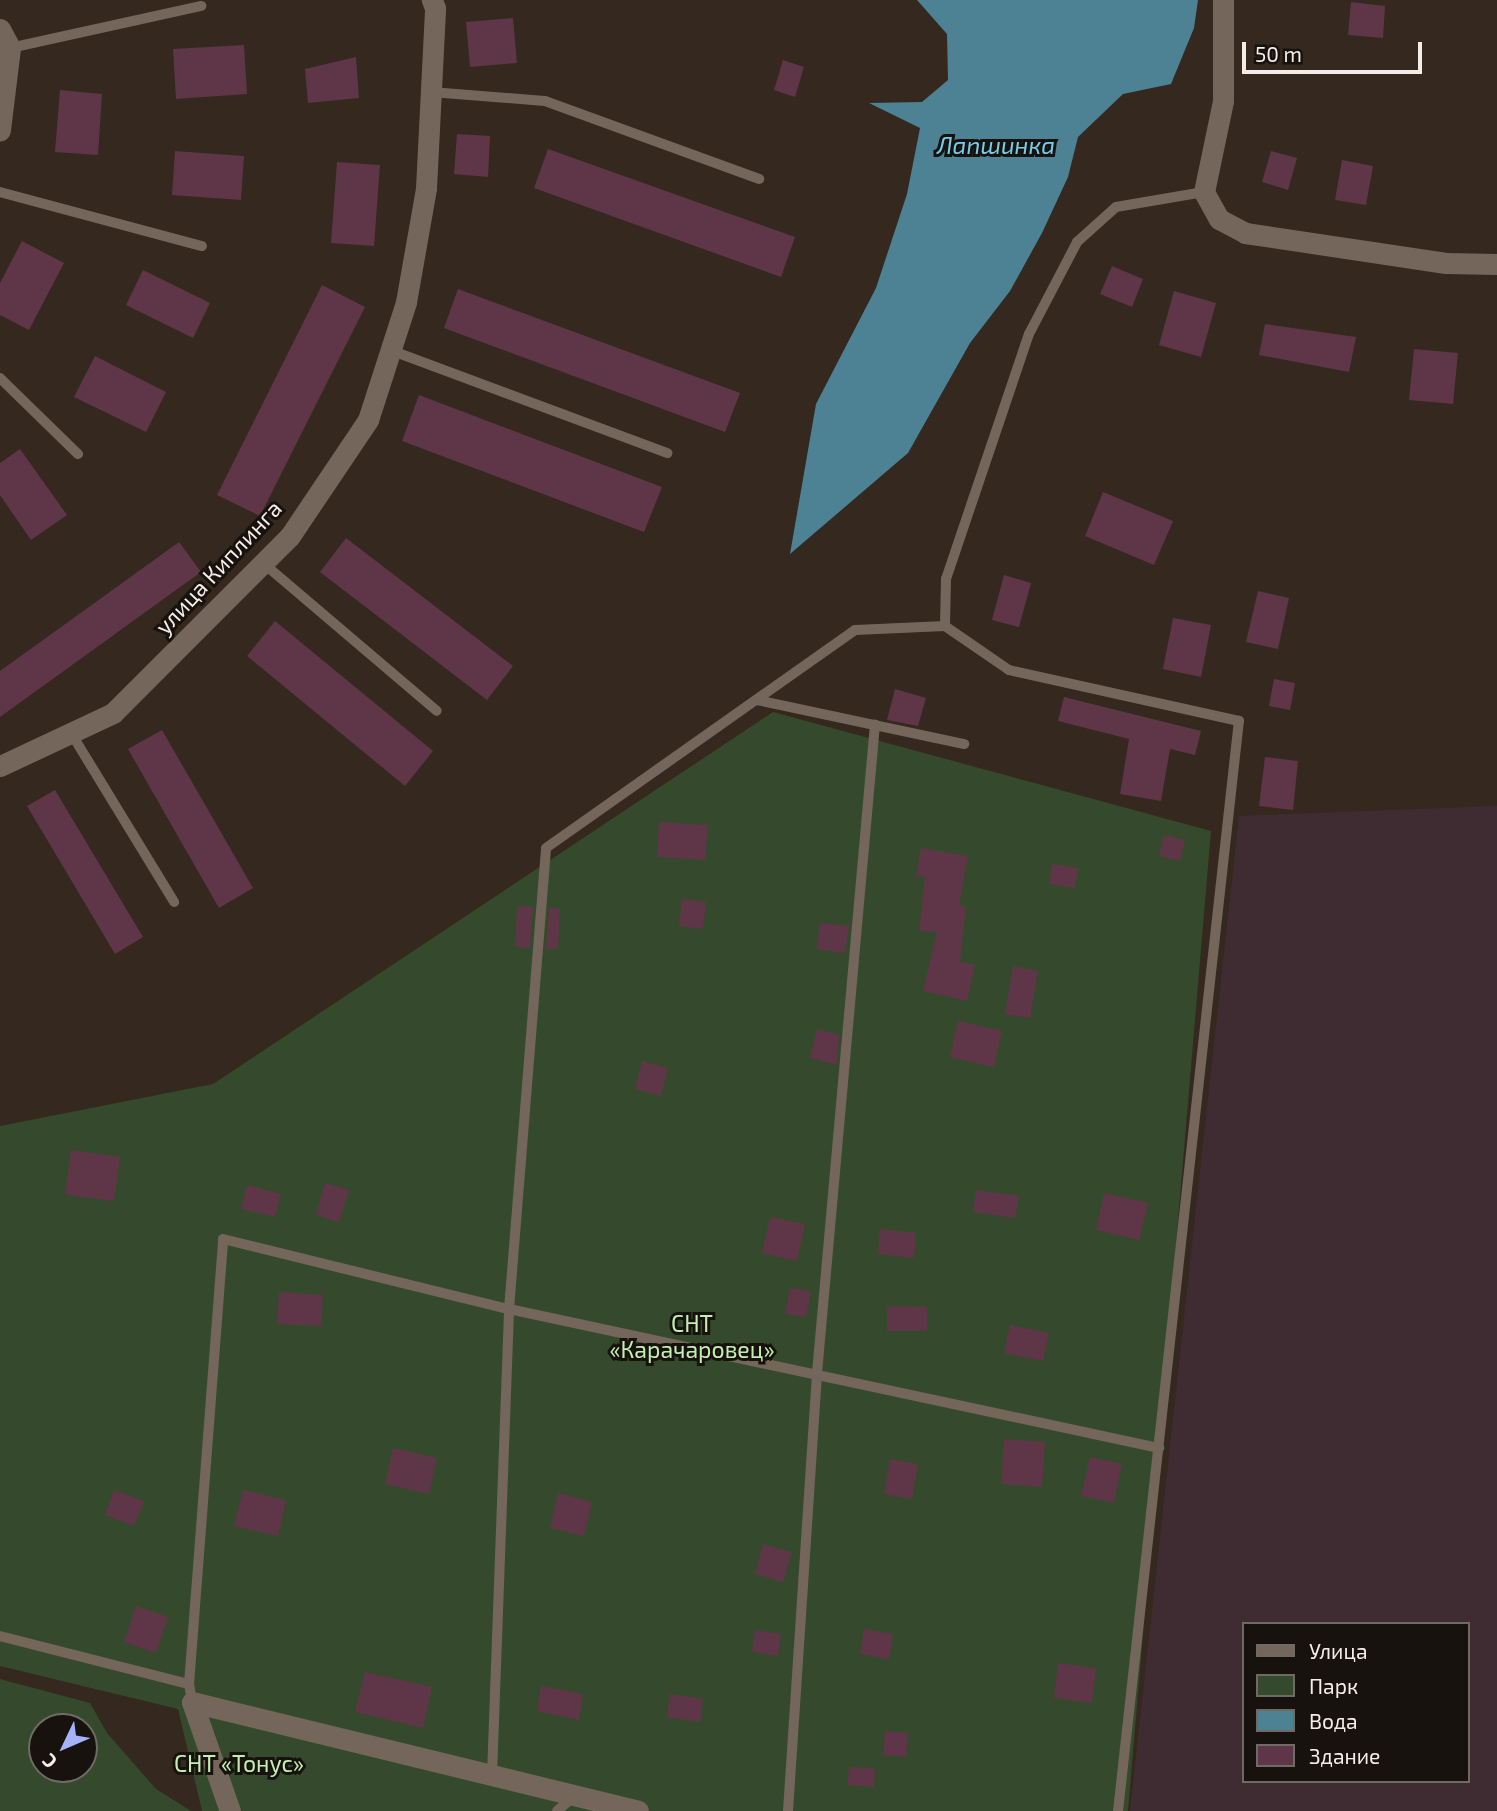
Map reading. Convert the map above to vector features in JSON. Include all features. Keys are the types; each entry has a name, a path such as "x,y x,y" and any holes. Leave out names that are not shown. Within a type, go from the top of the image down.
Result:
{"street":[{"name":"улица Киплинга","path":"0,766 113,713 290,536 368,420 406,302 426,188 435,8 432,0"},
{"path":"1223,0 1223,101 1203,192 1219,219 1245,233 1446,263 1497,264"},
{"path":"0,29 10,48 0,130"},
{"path":"191,1693 573,1797 638,1811"},
{"path":"191,1693 230,1811"}],"lane":[{"path":"10,48 201,6"},
{"path":"431,92 545,101 759,179"},
{"path":"0,192 202,246"},
{"path":"945,626 946,579 1029,334 1077,242 1116,207 1203,192"},
{"path":"390,350 667,453"},
{"path":"0,378 78,454"},
{"path":"263,563 437,711"},
{"path":"492,1775 509,1310 546,849 855,630 945,626 1009,670 1239,720 1118,1811"},
{"path":"757,700 964,744"},
{"path":"788,1811 817,1373 875,725"},
{"path":"71,733 174,902"},
{"path":"0,1636 191,1693 223,1238 509,1310 817,1373 1159,1448"},
{"path":"556,1811 573,1797"}],"shaded area":[{"path":"1497,806 1497,1811 1130,1811 1239,816"}],"green space":[{"name":"СНТ «Карачаровец»","path":"773,712 1211,831 1128,1811 202,1811 178,1709 0,1666 0,1126 213,1084"},
{"path":"0,1679 90,1703 96,1713 28,1713 28,1783 98,1783 98,1717 107,1733 156,1789 191,1811 0,1811"}],"water":[{"name":"Лапшинка","path":"917,0 1198,0 1194,28 1171,84 1123,94 1078,137 1068,177 1042,233 1010,291 970,343 908,453 790,554 816,404 876,288 907,194 920,128 869,103 922,102 948,80 947,34"}],"building":[{"path":"1351,2 1385,6 1383,38 1348,35"},
{"path":"513,18 517,63 470,67 466,22"},
{"path":"244,45 247,94 176,99 173,49"},
{"path":"356,57 359,98 308,103 305,69"},
{"path":"783,60 804,67 795,97 774,90"},
{"path":"60,90 102,94 98,155 55,152"},
{"path":"457,134 490,136 488,177 454,174"},
{"path":"548,149 795,237 781,277 534,188"},
{"path":"175,151 244,156 241,200 172,195"},
{"path":"1271,151 1297,158 1288,190 1262,182"},
{"path":"1342,160 1373,166 1366,205 1335,200"},
{"path":"337,162 380,165 374,246 331,243"},
{"path":"22,241 64,263 29,330 0,315 0,283"},
{"path":"1112,266 1143,279 1132,307 1100,294"},
{"path":"143,270 210,303 193,338 126,305"},
{"path":"322,285 365,307 260,516 217,495"},
{"path":"458,289 740,393 725,432 444,328"},
{"path":"1174,291 1216,303 1201,357 1159,345"},
{"path":"1265,324 1356,337 1349,372 1259,355"},
{"path":"1414,349 1458,353 1453,404 1409,400"},
{"path":"95,356 166,392 146,432 74,397"},
{"path":"419,395 662,487 644,532 402,441"},
{"path":"20,449 67,515 31,540 0,495 0,463"},
{"path":"1103,492 1173,521 1154,565 1085,536"},
{"path":"346,538 513,666 487,700 320,572"},
{"path":"179,542 201,572 0,717 0,671"},
{"path":"1004,575 1031,583 1019,627 992,620"},
{"path":"1258,591 1289,598 1278,649 1246,642"},
{"path":"1173,618 1211,625 1201,677 1163,669"},
{"path":"275,621 433,751 405,786 247,656"},
{"path":"1274,679 1295,683 1290,710 1269,706"},
{"path":"895,689 926,698 918,726 887,720"},
{"path":"1064,697 1201,731 1195,755 1170,749 1161,801 1120,794 1129,739 1058,721"},
{"path":"162,730 253,888 219,908 128,749"},
{"path":"1265,757 1298,761 1293,810 1259,806"},
{"path":"55,790 143,937 115,954 27,806"},
{"path":"659,822 708,825 705,860 657,857"},
{"path":"1164,835 1185,840 1180,861 1159,856"},
{"path":"921,848 968,856 959,906 966,906 960,962 975,965 967,1001 923,991 937,932 919,931 925,877 916,876"},
{"path":"1052,864 1078,868 1075,888 1049,884"},
{"path":"682,899 706,902 703,929 679,926"},
{"path":"517,906 533,907 530,948 515,947"},
{"path":"549,908 560,908 558,949 546,949"},
{"path":"820,923 849,926 845,953 817,949"},
{"path":"1013,966 1038,971 1030,1018 1005,1014"},
{"path":"958,1021 1002,1031 994,1067 950,1057"},
{"path":"817,1029 839,1035 837,1065 810,1058"},
{"path":"642,1061 668,1068 661,1096 635,1089"},
{"path":"71,1150 120,1157 114,1201 65,1195"},
{"path":"325,1183 349,1190 339,1222 316,1215"},
{"path":"247,1185 281,1194 275,1217 241,1209"},
{"path":"976,1190 1019,1196 1015,1218 973,1212"},
{"path":"1104,1193 1148,1203 1139,1240 1096,1230"},
{"path":"770,1217 805,1224 797,1261 762,1253"},
{"path":"880,1229 916,1233 914,1258 878,1254"},
{"path":"790,1288 811,1291 806,1317 785,1314"},
{"path":"279,1292 323,1295 321,1326 277,1324"},
{"path":"887,1306 927,1307 927,1331 887,1331"},
{"path":"1010,1325 1049,1333 1043,1361 1004,1353"},
{"path":"1004,1439 1045,1442 1042,1487 1001,1484"},
{"path":"393,1448 437,1458 429,1494 385,1484"},
{"path":"1090,1457 1122,1464 1114,1503 1081,1496"},
{"path":"890,1459 918,1464 912,1499 884,1494"},
{"path":"114,1490 144,1501 134,1526 105,1515"},
{"path":"243,1490 286,1500 278,1536 234,1526"},
{"path":"558,1493 592,1502 584,1536 550,1528"},
{"path":"763,1544 792,1552 783,1582 755,1574"},
{"path":"136,1606 168,1617 156,1653 124,1642"},
{"path":"864,1629 893,1634 889,1659 860,1654"},
{"path":"755,1630 781,1634 778,1656 752,1652"},
{"path":"1058,1663 1096,1668 1092,1703 1054,1698"},
{"path":"365,1672 432,1687 423,1728 355,1712"},
{"path":"541,1686 583,1694 579,1720 537,1711"},
{"path":"670,1694 703,1699 700,1722 667,1717"},
{"path":"885,1731 908,1733 906,1757 883,1755"},
{"path":"849,1767 875,1768 874,1787 847,1785"}],"park label":[{"name":"СНТ «Тонус»","path":"239,1763"}]}
